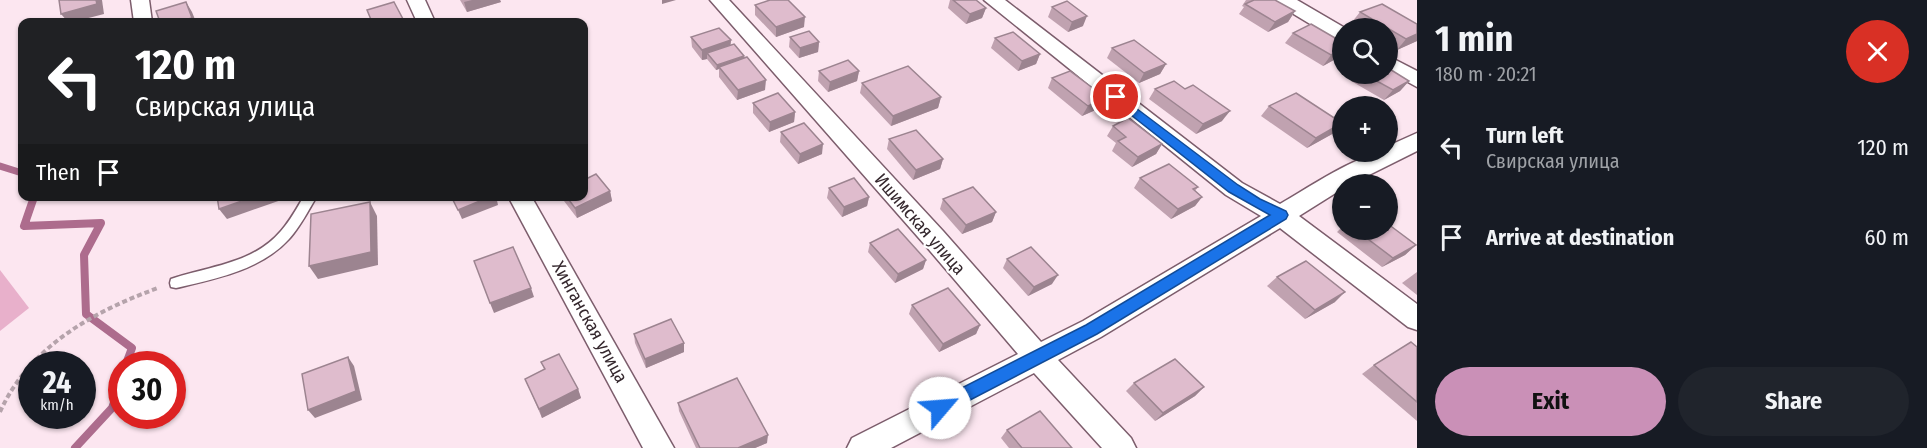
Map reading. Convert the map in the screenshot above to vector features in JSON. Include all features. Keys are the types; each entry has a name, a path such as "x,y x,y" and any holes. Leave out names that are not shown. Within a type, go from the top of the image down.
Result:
{"street":[{"path":"140,0 142,18"},
{"path":"416,0 424,18"},
{"name":"Ишимская улица","path":"719,0 934,238 1036,357 1121,448"},
{"path":"993,0 1234,189 1255,203 1281,215 1417,319"},
{"path":"1284,0 1332,29"},
{"path":"1398,68 1417,80"},
{"path":"862,448 1092,329 1340,180 1417,141"},
{"name":"Хинганская улица","path":"522,201 659,448"}],"lane":[{"path":"176,283 202,277 266,251 284,235 308,201"}],"path":[{"path":"0,412 19,375 45,349 101,314 153,290 176,283"}],"shaded area":[{"path":"0,270 29,308 0,331"}],"building":[{"path":"59,0 96,0 97,4 61,14"},
{"path":"770,0 788,0 805,17 776,27 755,5"},
{"path":"953,0 976,0 986,8 970,14"},
{"path":"1254,0 1275,0 1295,11 1275,22 1245,4"},
{"path":"1067,1 1087,16 1072,22 1052,7"},
{"path":"186,2 192,18 159,18 156,11"},
{"path":"394,2 402,18 370,18 367,10"},
{"path":"1382,4 1417,24 1417,34 1406,39 1398,34 1398,18 1370,18 1360,12"},
{"path":"1311,24 1332,36 1332,54 1331,55 1293,33"},
{"path":"719,28 731,40 702,50 691,37"},
{"path":"809,31 819,42 800,48 790,37"},
{"path":"1013,32 1040,54 1022,61 995,38"},
{"path":"1134,40 1166,64 1144,73 1112,48"},
{"path":"734,44 744,56 717,65 707,53"},
{"path":"747,57 766,80 738,90 719,67"},
{"path":"848,60 859,71 830,82 819,71"},
{"path":"908,66 941,97 893,116 862,83"},
{"path":"1070,71 1106,98 1088,106 1052,78"},
{"path":"1398,74 1409,81 1393,90 1382,84 1398,84"},
{"path":"1174,81 1185,89 1193,85 1230,111 1203,124 1155,89"},
{"path":"778,93 795,112 770,122 753,103"},
{"path":"1296,93 1332,116 1332,129 1316,138 1269,106"},
{"path":"1128,118 1162,144 1138,157 1118,141 1126,137 1113,126"},
{"path":"804,123 823,144 800,154 781,132"},
{"path":"916,130 943,159 916,170 889,139"},
{"path":"1169,164 1198,187 1193,189 1202,197 1178,209 1140,178"},
{"path":"596,174 610,191 575,208 570,201 588,201 588,178"},
{"path":"854,178 869,197 844,207 829,188"},
{"path":"973,187 996,212 966,225 943,199"},
{"path":"218,201 242,201 219,209"},
{"path":"454,201 480,201 458,210"},
{"path":"370,202 371,252 309,266 311,214"},
{"path":"898,229 926,260 898,274 870,243"},
{"path":"1398,232 1416,245 1393,258 1369,240 1398,240"},
{"path":"513,247 531,288 490,303 474,261"},
{"path":"1031,247 1058,275 1034,287 1007,259"},
{"path":"1306,261 1345,292 1315,310 1277,277"},
{"path":"948,288 980,325 943,344 912,305"},
{"path":"671,319 684,343 645,359 634,334"},
{"path":"1411,342 1417,347 1417,402 1374,365"},
{"path":"559,354 578,389 539,409 525,379 545,369 541,362"},
{"path":"348,357 356,391 308,410 302,374"},
{"path":"1175,359 1204,387 1163,413 1134,383"},
{"path":"737,378 768,435 738,448 700,448 678,403"},
{"path":"1040,411 1072,448 1022,448 1007,430"}],"waterway":[{"path":"0,166 18,172"},
{"path":"33,201 24,226 101,223 84,255 86,314 132,348 131,351"},
{"path":"75,448 108,412"}],"route":[{"path":"940,408 1092,329 1281,215 1255,203 1234,189 1116,97"}]}
